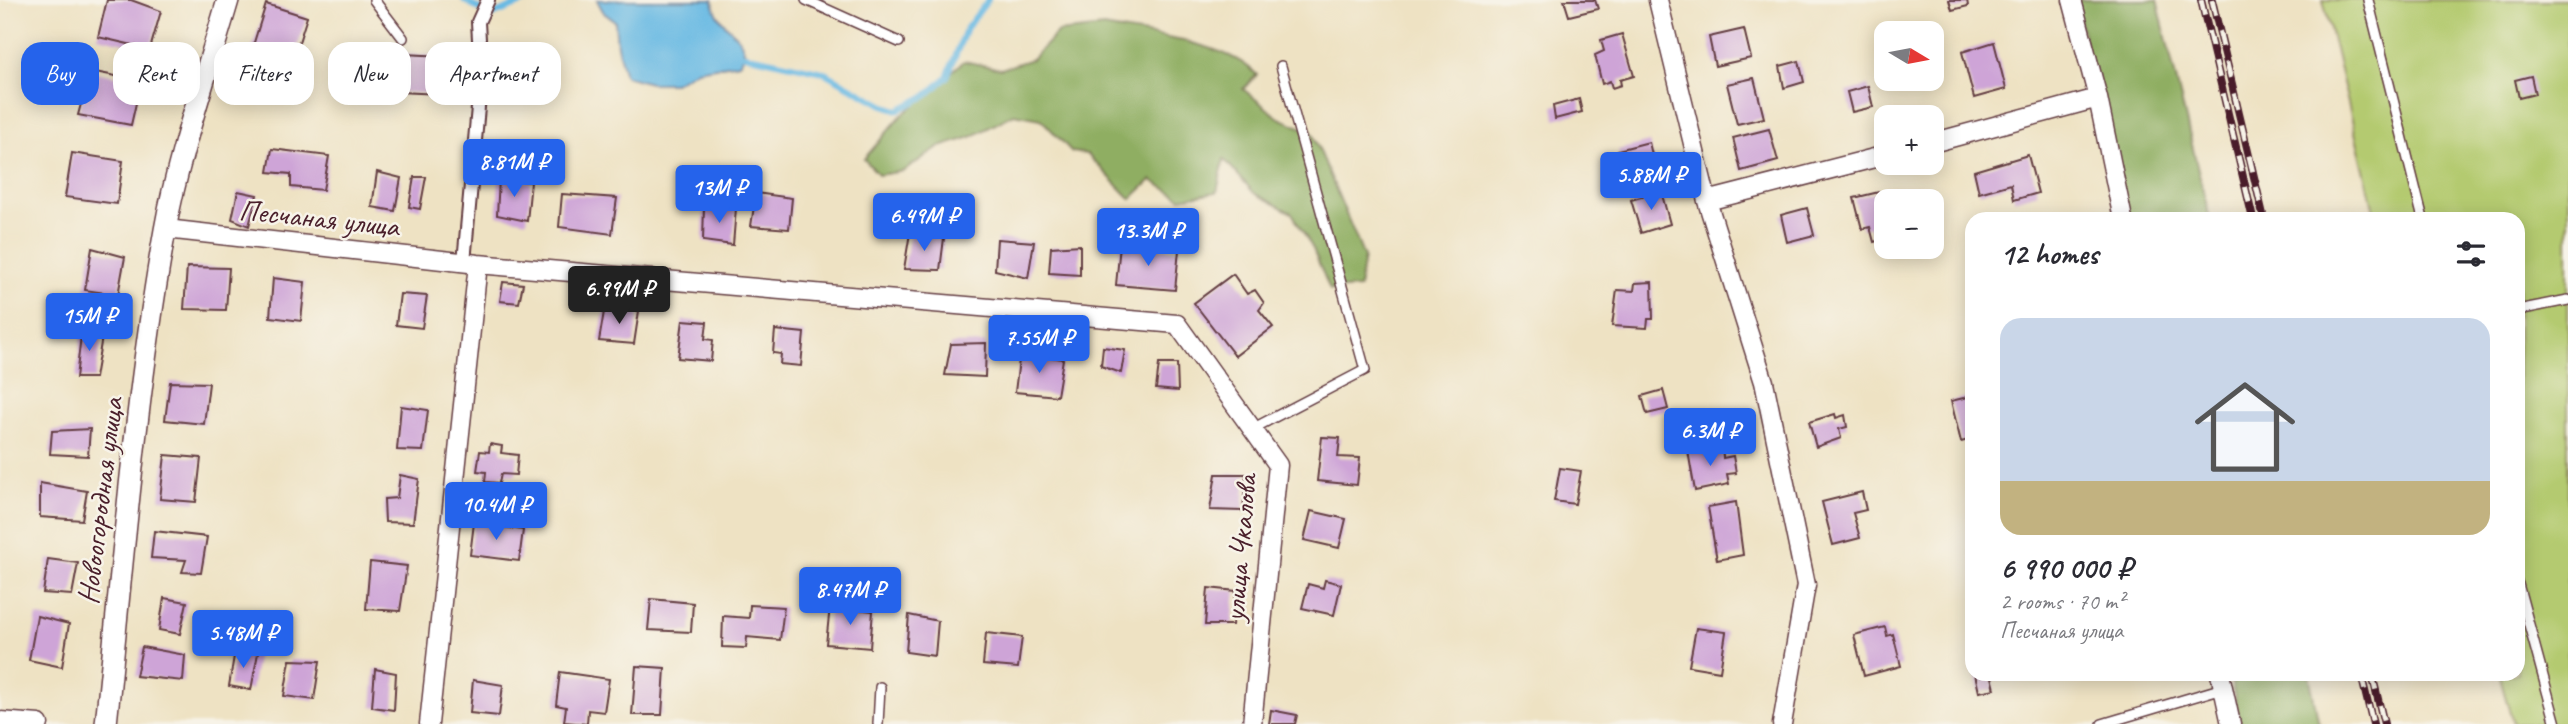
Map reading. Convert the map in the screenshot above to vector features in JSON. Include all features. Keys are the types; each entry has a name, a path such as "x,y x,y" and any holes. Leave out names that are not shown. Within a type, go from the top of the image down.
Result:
{"street":[{"name":"Новоогородная улица","path":"106,724 126,510 166,229 181,162 228,0"},
{"path":"429,724 471,263 481,74 478,22 488,0"},
{"path":"1658,0 1707,201 1764,382 1806,585 1782,724"},
{"path":"2072,0 2098,98 2122,212"},
{"path":"1944,140 2098,98"},
{"path":"1707,201 1874,158"},
{"name":"Песчаная улица","path":"166,229 471,263 1177,324"},
{"name":"улица Чкалова","path":"1177,324 1278,465 1252,724"},
{"path":"2221,681 2231,724"},
{"path":"0,721 39,724"}],"lane":[{"path":"374,0 403,38"},
{"path":"807,0 899,42"},
{"path":"2368,0 2421,212"},
{"path":"1252,429 1365,370 1281,66"},
{"path":"2525,309 2568,300"},
{"path":"2525,610 2556,724"},
{"path":"2102,724 2221,681"},
{"path":"878,724 880,687"}],"green space":[{"path":"2075,0 2157,0 2208,212 2124,212"},
{"path":"2323,0 2568,0 2568,724 2513,724 2501,681 2525,681 2525,212 2374,212"},
{"path":"1104,27 1207,47 1227,54 1257,75 1243,89 1279,118 1312,132 1364,257 1359,288 1330,290 1313,249 1292,213 1254,193 1224,159 1217,192 1181,198 1151,180 1131,199 1087,154 1072,152 1041,119 1014,114 971,137 937,148 904,171 879,175 864,159 900,117 964,61 1001,69 1032,59 1058,32"},
{"path":"2231,681 2310,681 2319,724 2240,724"}],"water":[{"path":"597,0 713,0 719,16 739,39 745,55 739,63 697,70 674,83 650,83 625,76 617,46 615,21 604,13"}],"building":[{"path":"107,0 131,0 161,11 152,42 120,42 98,37"},
{"path":"1564,0 1595,0 1598,9 1569,16"},
{"path":"1949,0 1967,0 1968,6 1952,10"},
{"path":"266,4 307,17 299,42 254,42"},
{"path":"1744,29 1751,58 1715,66 1709,37"},
{"path":"1622,34 1634,76 1620,80 1621,85 1612,88 1610,81 1602,84 1595,55 1604,51 1601,40"},
{"path":"1994,42 2006,89 1974,98 1962,52"},
{"path":"411,54 425,55 425,93 411,93"},
{"path":"1799,61 1804,82 1784,88 1780,66"},
{"path":"99,73 113,76 113,105 136,105 131,125 78,115 81,105 99,105"},
{"path":"2531,76 2535,94 2519,98 2515,80"},
{"path":"1754,78 1764,118 1737,124 1727,84"},
{"path":"1868,86 1873,107 1852,112 1847,92"},
{"path":"1579,99 1582,112 1555,119 1553,106"},
{"path":"1769,129 1778,161 1741,171 1733,138"},
{"path":"1649,142 1655,168 1625,176 1618,150"},
{"path":"272,149 329,156 323,190 291,187 291,174 268,172"},
{"path":"72,153 123,161 117,204 65,197"},
{"path":"2028,155 2038,193 2014,200 2011,184 1979,193 1974,171"},
{"path":"377,172 401,178 395,211 372,207"},
{"path":"414,177 426,177 420,209 409,207"},
{"path":"499,179 531,182 527,221 497,215"},
{"path":"238,191 257,195 249,226 232,219"},
{"path":"1661,191 1670,224 1641,233 1631,200"},
{"path":"756,193 792,198 789,229 751,226"},
{"path":"1874,193 1874,242 1870,227 1862,229 1854,198"},
{"path":"562,194 617,198 612,234 559,227"},
{"path":"704,206 736,208 733,245 703,241"},
{"path":"1807,208 1814,235 1787,242 1781,215"},
{"path":"910,233 944,238 940,270 904,269"},
{"path":"997,239 1034,242 1028,278 995,270"},
{"path":"1080,245 1080,275 1049,273 1051,247"},
{"path":"1120,245 1179,250 1175,290 1116,285"},
{"path":"92,248 125,257 118,295 85,290"},
{"path":"187,267 229,268 226,310 184,309"},
{"path":"1233,274 1247,294 1255,290 1264,303 1259,310 1273,327 1235,356 1194,303"},
{"path":"273,278 305,282 301,321 270,317"},
{"path":"503,282 523,284 519,303 500,301"},
{"path":"1652,282 1653,319 1648,319 1647,328 1612,326 1617,290 1634,291 1635,283"},
{"path":"400,294 427,296 422,328 396,325"},
{"path":"605,306 639,311 634,344 599,341"},
{"path":"683,320 707,322 705,339 713,340 711,361 678,358"},
{"path":"82,327 103,331 95,378 76,378"},
{"path":"775,330 804,333 801,366 780,364 781,354 773,353"},
{"path":"986,343 985,377 945,375 951,344"},
{"path":"1103,347 1125,350 1121,373 1101,366"},
{"path":"1020,352 1063,359 1057,396 1015,392"},
{"path":"1159,364 1177,364 1178,391 1156,389"},
{"path":"170,382 209,383 204,424 165,420"},
{"path":"1663,390 1668,409 1647,414 1642,396"},
{"path":"1965,398 1965,441 1961,442 1951,401"},
{"path":"401,406 428,410 423,451 397,450"},
{"path":"1835,414 1836,418 1845,415 1847,427 1839,429 1841,438 1816,447 1809,422"},
{"path":"90,429 88,456 50,454 52,431"},
{"path":"1322,437 1340,438 1338,457 1360,458 1357,485 1317,481"},
{"path":"490,444 502,446 501,453 518,455 516,475 501,474 499,483 485,482 486,472 477,471 480,451 489,452"},
{"path":"1722,445 1723,458 1733,456 1736,473 1727,474 1729,484 1695,491 1688,451"},
{"path":"165,455 201,458 196,502 160,499"},
{"path":"1560,468 1581,471 1575,504 1554,501"},
{"path":"1216,474 1246,474 1243,511 1210,510"},
{"path":"400,475 419,479 413,523 385,522 384,499 397,498"},
{"path":"40,483 87,491 82,520 40,517"},
{"path":"1862,492 1866,510 1853,513 1860,538 1833,545 1822,502"},
{"path":"1736,502 1743,555 1717,560 1708,507"},
{"path":"1311,511 1346,519 1339,548 1304,540"},
{"path":"474,523 523,530 519,561 470,555"},
{"path":"154,531 207,537 201,573 182,572 186,560 151,558"},
{"path":"48,559 78,563 72,595 43,593"},
{"path":"370,562 407,566 400,611 366,609"},
{"path":"1325,580 1341,584 1334,615 1302,608 1308,584 1323,588"},
{"path":"1208,588 1236,591 1232,625 1205,625"},
{"path":"164,598 187,602 180,634 159,630"},
{"path":"651,599 693,603 691,632 648,630"},
{"path":"750,605 784,607 780,640 747,637 746,648 722,647 723,616 749,618"},
{"path":"830,606 873,611 870,648 826,644"},
{"path":"909,615 938,621 935,656 906,652"},
{"path":"37,616 69,624 62,667 29,660"},
{"path":"1885,627 1887,636 1893,634 1901,666 1864,676 1854,635"},
{"path":"1696,628 1726,632 1720,671 1689,666"},
{"path":"986,633 1022,637 1018,668 983,665"},
{"path":"142,647 185,655 183,681 136,676"},
{"path":"235,650 258,653 251,690 229,686"},
{"path":"290,660 320,661 314,700 284,696"},
{"path":"636,666 665,668 662,715 632,715"},
{"path":"375,669 396,673 394,710 372,707"},
{"path":"560,672 609,679 604,712 588,710 587,724 564,722 566,707 556,705"},
{"path":"473,680 503,685 499,716 470,713"},
{"path":"1977,681 1993,681 1995,689 1979,692"},
{"path":"1271,710 1297,715 1295,724 1269,724"}],"waterway":[{"path":"464,0 490,16 530,0"},
{"path":"745,55 823,72 883,105 898,110 926,96 947,77 966,29 988,0"}],"railway":[{"path":"2201,0 2251,212"},
{"path":"2212,0 2262,212"},
{"path":"2363,681 2373,724"},
{"path":"2374,681 2384,724"}]}
